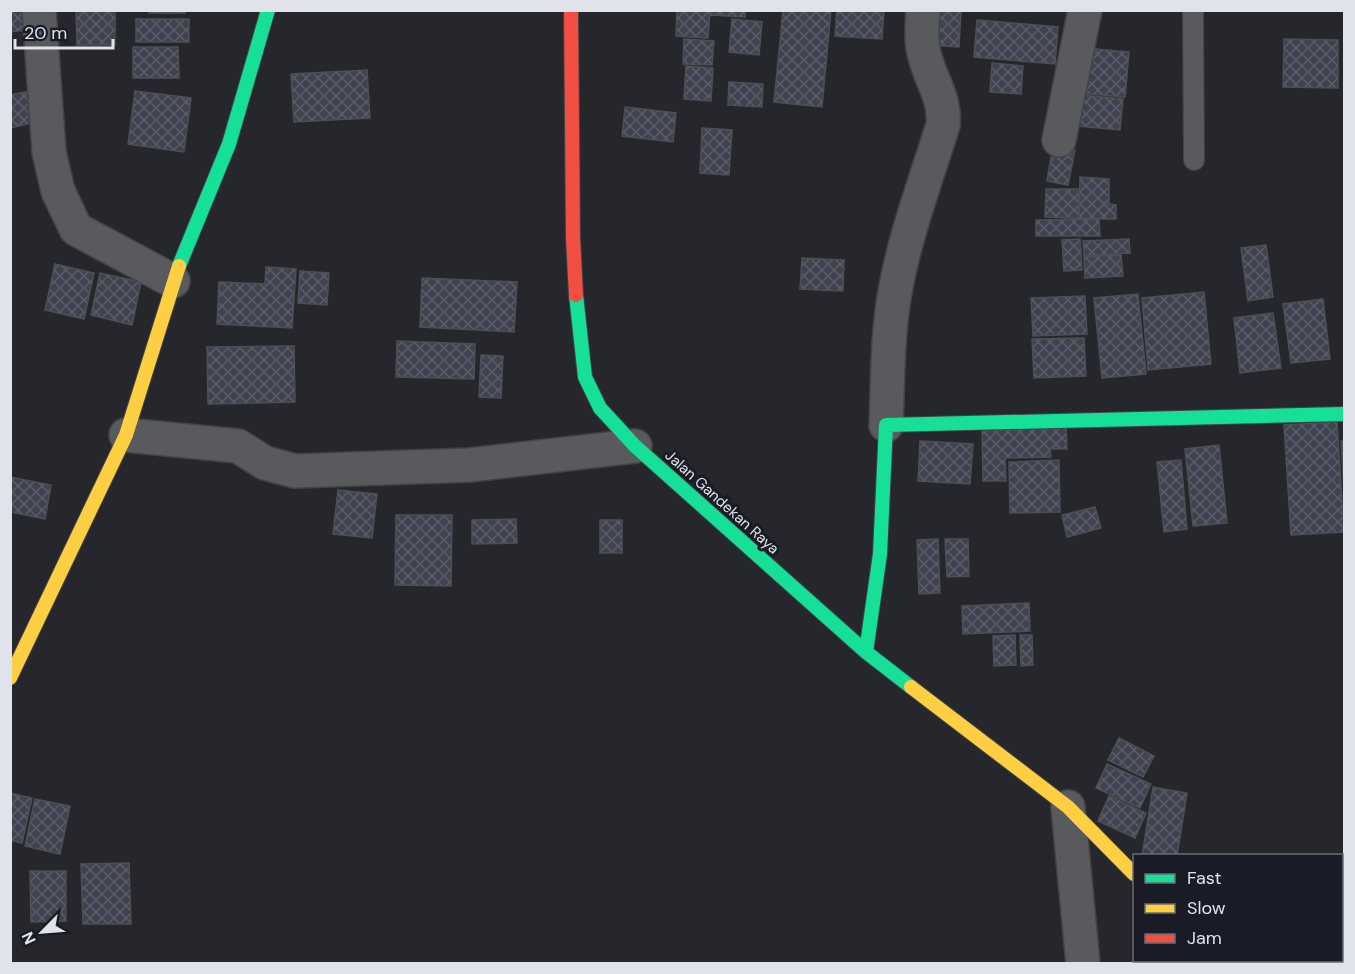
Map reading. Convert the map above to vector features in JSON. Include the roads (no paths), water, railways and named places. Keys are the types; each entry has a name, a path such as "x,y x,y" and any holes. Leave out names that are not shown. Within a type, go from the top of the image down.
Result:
{"street":[{"path":"39,10 49,152 58,191 76,229 173,281"},
{"path":"10,678 126,435 173,281 229,144 268,10"},
{"name":"Jalan Gandekan Raya","path":"571,10 572,194 579,340 585,377 600,408 634,446 866,652 1068,807 1133,873"},
{"path":"866,652 880,554 894,293 904,250 944,125 945,109 941,94 922,48 923,10"},
{"path":"1059,140 1085,10"},
{"path":"886,425 1344,414"},
{"path":"126,435 238,446 265,463 295,471 470,465 634,446"},
{"path":"1068,807 1083,963"}],"lane":[{"path":"1193,10 1194,160"}]}
